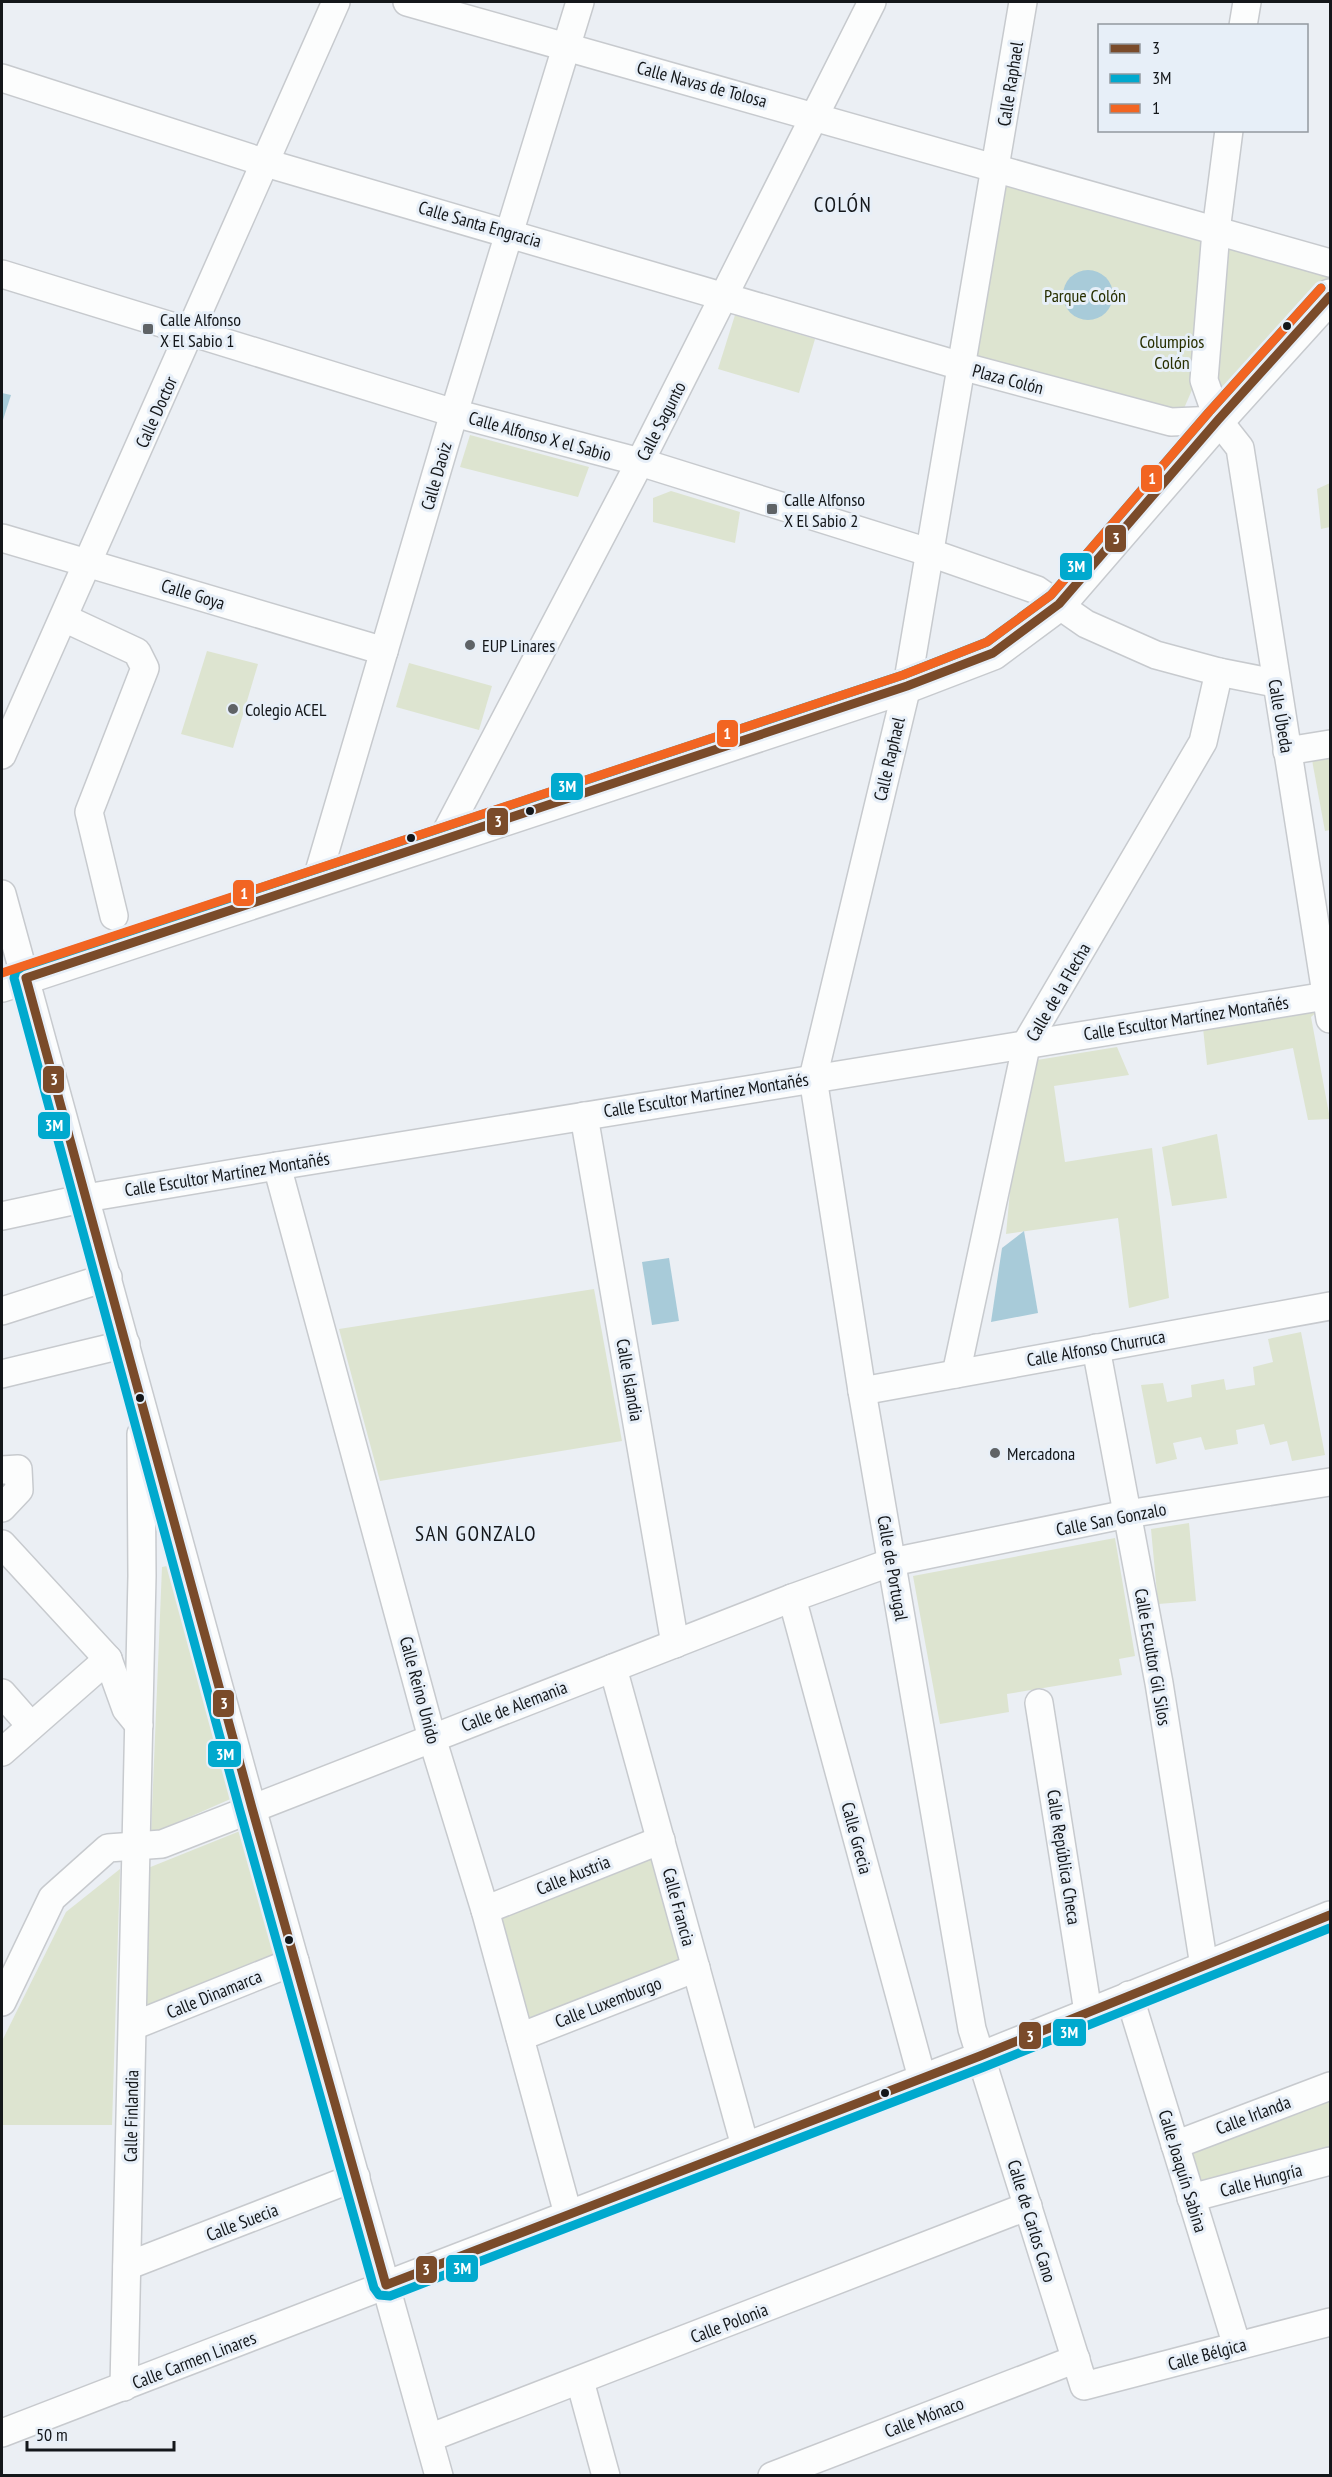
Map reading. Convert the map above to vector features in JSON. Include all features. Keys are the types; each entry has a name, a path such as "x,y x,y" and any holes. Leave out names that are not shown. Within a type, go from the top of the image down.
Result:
{"main road":[{"path":"14,981 907,686 993,653 1059,604 1218,420 1330,296"}],"street":[{"name":"Calle Doctor","path":"2,755 336,2"},
{"name":"Calle Navas de Tolosa","path":"407,2 997,167"},
{"name":"Calle Daoiz","path":"316,882 454,413 580,2"},
{"name":"Calle Sagunto","path":"443,838 640,462 872,2"},
{"name":"Calle Raphael","path":"997,167 1023,2"},
{"path":"1244,24 1247,2"},
{"name":"Calle Santa Engracia","path":"2,78 266,163 509,232 961,366"},
{"path":"1218,420 1204,380 1216,231 1229,132"},
{"path":"997,167 1330,263"},
{"name":"Plaza Colón","path":"997,167 961,366 1171,422 1218,420"},
{"name":"Calle Alfonso X el Sabio","path":"2,274 454,413 640,462 928,552 1037,590 1086,624 1156,655 1219,672 1275,683"},
{"name":"Calle Raphael","path":"813,1078 907,686 961,366"},
{"name":"Calle Úbeda","path":"1218,420 1240,448 1287,751 1321,893 1328,1007"},
{"name":"Calle Goya","path":"2,538 384,651"},
{"path":"64,618 136,652 145,668 89,812 114,916"},
{"name":"Calle de la Flecha","path":"956,1374 1027,1042 1203,742 1219,672"},
{"path":"1287,751 1330,744"},
{"path":"2,894 14,981 86,1198 252,1808 439,2475"},
{"name":"Calle Escultor Martínez Montañés","path":"2,1216 86,1198 1027,1042 1328,1007"},
{"name":"Calle de Portugal","path":"813,1078 862,1391 972,2029 980,2056"},
{"name":"Calle Islandia","path":"584,1116 675,1644"},
{"name":"Calle Reino Unido","path":"277,1166 432,1737 484,1910 568,2214"},
{"path":"2,1311 108,1277"},
{"name":"Calle Alfonso Churruca","path":"862,1391 1330,1306"},
{"path":"2,1374 126,1344"},
{"name":"Calle Escultor Gil Silos","path":"1096,1348 1159,1683 1204,1966"},
{"name":"Calle Finlandia","path":"124,2387 142,1576 141,1401"},
{"path":"2,1470 18,1469 19,1490 2,1508"},
{"name":"Calle San Gonzalo","path":"892,1562 1127,1514 1330,1482"},
{"path":"142,1576 158,1544 179,1538"},
{"path":"2,1544 108,1659 126,1709 139,1725"},
{"name":"Calle de Alemania","path":"2,2002 52,1898 108,1848 162,1844 432,1737 792,1598 892,1562"},
{"name":"Calle Grecia","path":"792,1598 922,2078"},
{"path":"2,1752 108,1659"},
{"name":"Calle Francia","path":"613,1668 745,2146"},
{"path":"2,1693 32,1726"},
{"name":"Calle República Checa","path":"1039,1703 1088,2012"},
{"name":"Calle Austria","path":"484,1910 661,1840"},
{"name":"Calle Carmen Linares","path":"2,2433 980,2056 1330,1915"},
{"name":"Calle Dinamarca","path":"133,2026 295,1961"},
{"name":"Calle Luxemburgo","path":"520,2037 696,1968"},
{"name":"Calle Joaquín Sabina","path":"1129,1995 1237,2346"},
{"name":"Calle de Carlos Cano","path":"980,2056 1084,2386"},
{"name":"Calle Irlanda","path":"1175,2145 1330,2086"},
{"name":"Calle Hungría","path":"1191,2198 1330,2161"},
{"name":"Calle Suecia","path":"127,2266 356,2177"},
{"name":"Calle Polonia","path":"429,2438 1028,2206"},
{"name":"Calle Bélgica","path":"1084,2386 1330,2322"},
{"name":"Calle Mónaco","path":"772,2475 1076,2359"},
{"path":"580,2381 606,2475"}],"green space":[{"name":"Parque Colón","path":"1005,179 1208,236 1195,383 1182,413 971,358"},
{"path":"1224,242 1330,276 1226,392 1213,380"},
{"path":"735,315 815,339 799,393 718,369"},
{"path":"470,435 589,467 578,497 460,467"},
{"path":"1330,483 1330,527 1321,529 1317,489"},
{"path":"671,491 740,512 735,543 653,522 653,498"},
{"path":"207,651 258,664 233,748 181,734"},
{"path":"409,663 492,686 479,730 396,707"},
{"path":"1330,757 1330,830 1325,831 1312,760"},
{"path":"1319,1010 1311,1017 1330,1119 1308,1120 1293,1048 1207,1065 1203,1028"},
{"path":"1117,1047 1129,1075 1054,1086 1065,1162 1152,1148 1169,1298 1129,1308 1118,1218 1006,1234 1012,1170 1037,1060"},
{"path":"1217,1134 1227,1198 1172,1206 1162,1147"},
{"path":"594,1289 622,1441 380,1481 339,1329"},
{"path":"1301,1332 1325,1455 1292,1461 1287,1441 1270,1445 1264,1424 1236,1430 1238,1444 1205,1450 1201,1437 1173,1443 1177,1459 1156,1464 1141,1385 1163,1383 1167,1402 1192,1397 1191,1385 1224,1379 1226,1390 1255,1385 1253,1367 1273,1362 1268,1339"},
{"path":"1189,1523 1196,1601 1158,1604 1151,1529"},
{"path":"1115,1538 1135,1656 1119,1659 1122,1675 1007,1694 1009,1712 940,1724 913,1576"},
{"path":"172,1565 235,1797 151,1834 162,1567"},
{"path":"245,1829 279,1953 146,2009 148,1868"},
{"path":"655,1854 683,1961 528,2020 499,1918"},
{"path":"120,1869 112,2125 2,2125 2,2041 66,1912"},
{"path":"1330,2099 1330,2149 1200,2182 1191,2151"}],"water":[{"path":"1083,270 1093,270 1106,277 1113,290 1113,300 1106,313 1093,320 1083,320 1074,316 1067,309 1063,300 1063,290 1067,281 1074,274"},
{"path":"2,393 11,395 2,423"},
{"path":"1024,1231 1038,1313 991,1322 1002,1248"},
{"path":"669,1258 679,1321 652,1325 642,1262"}],"transit line":[{"name":"3M","path":"1321,288 1209,412 1051,595 987,642 903,675 22,967 16,971 14,978 240,1811 374,2288 379,2295 390,2296 984,2067 1330,1928"},
{"name":"1","path":"2,973 903,675 987,642 1051,595 1209,412 1321,288"},
{"name":"3","path":"1330,296 1218,420 1059,604 993,653 907,686 26,978 252,1808 386,2285 980,2056 1330,1915"}],"place":[{"name":"Calle Alfonso X El Sabio 1","path":"148,329"},
{"name":"Calle Alfonso X El Sabio 2","path":"772,509"},
{"name":"EUP Linares","path":"470,645"},
{"name":"Colegio ACEL","path":"233,709"},
{"name":"Mercadona","path":"995,1453"}],"district":[{"name":"COLÓN","path":"843,204"},
{"name":"SAN GONZALO","path":"476,1533"}],"park label":[{"name":"Columpios Colón","path":"1172,351"}]}
